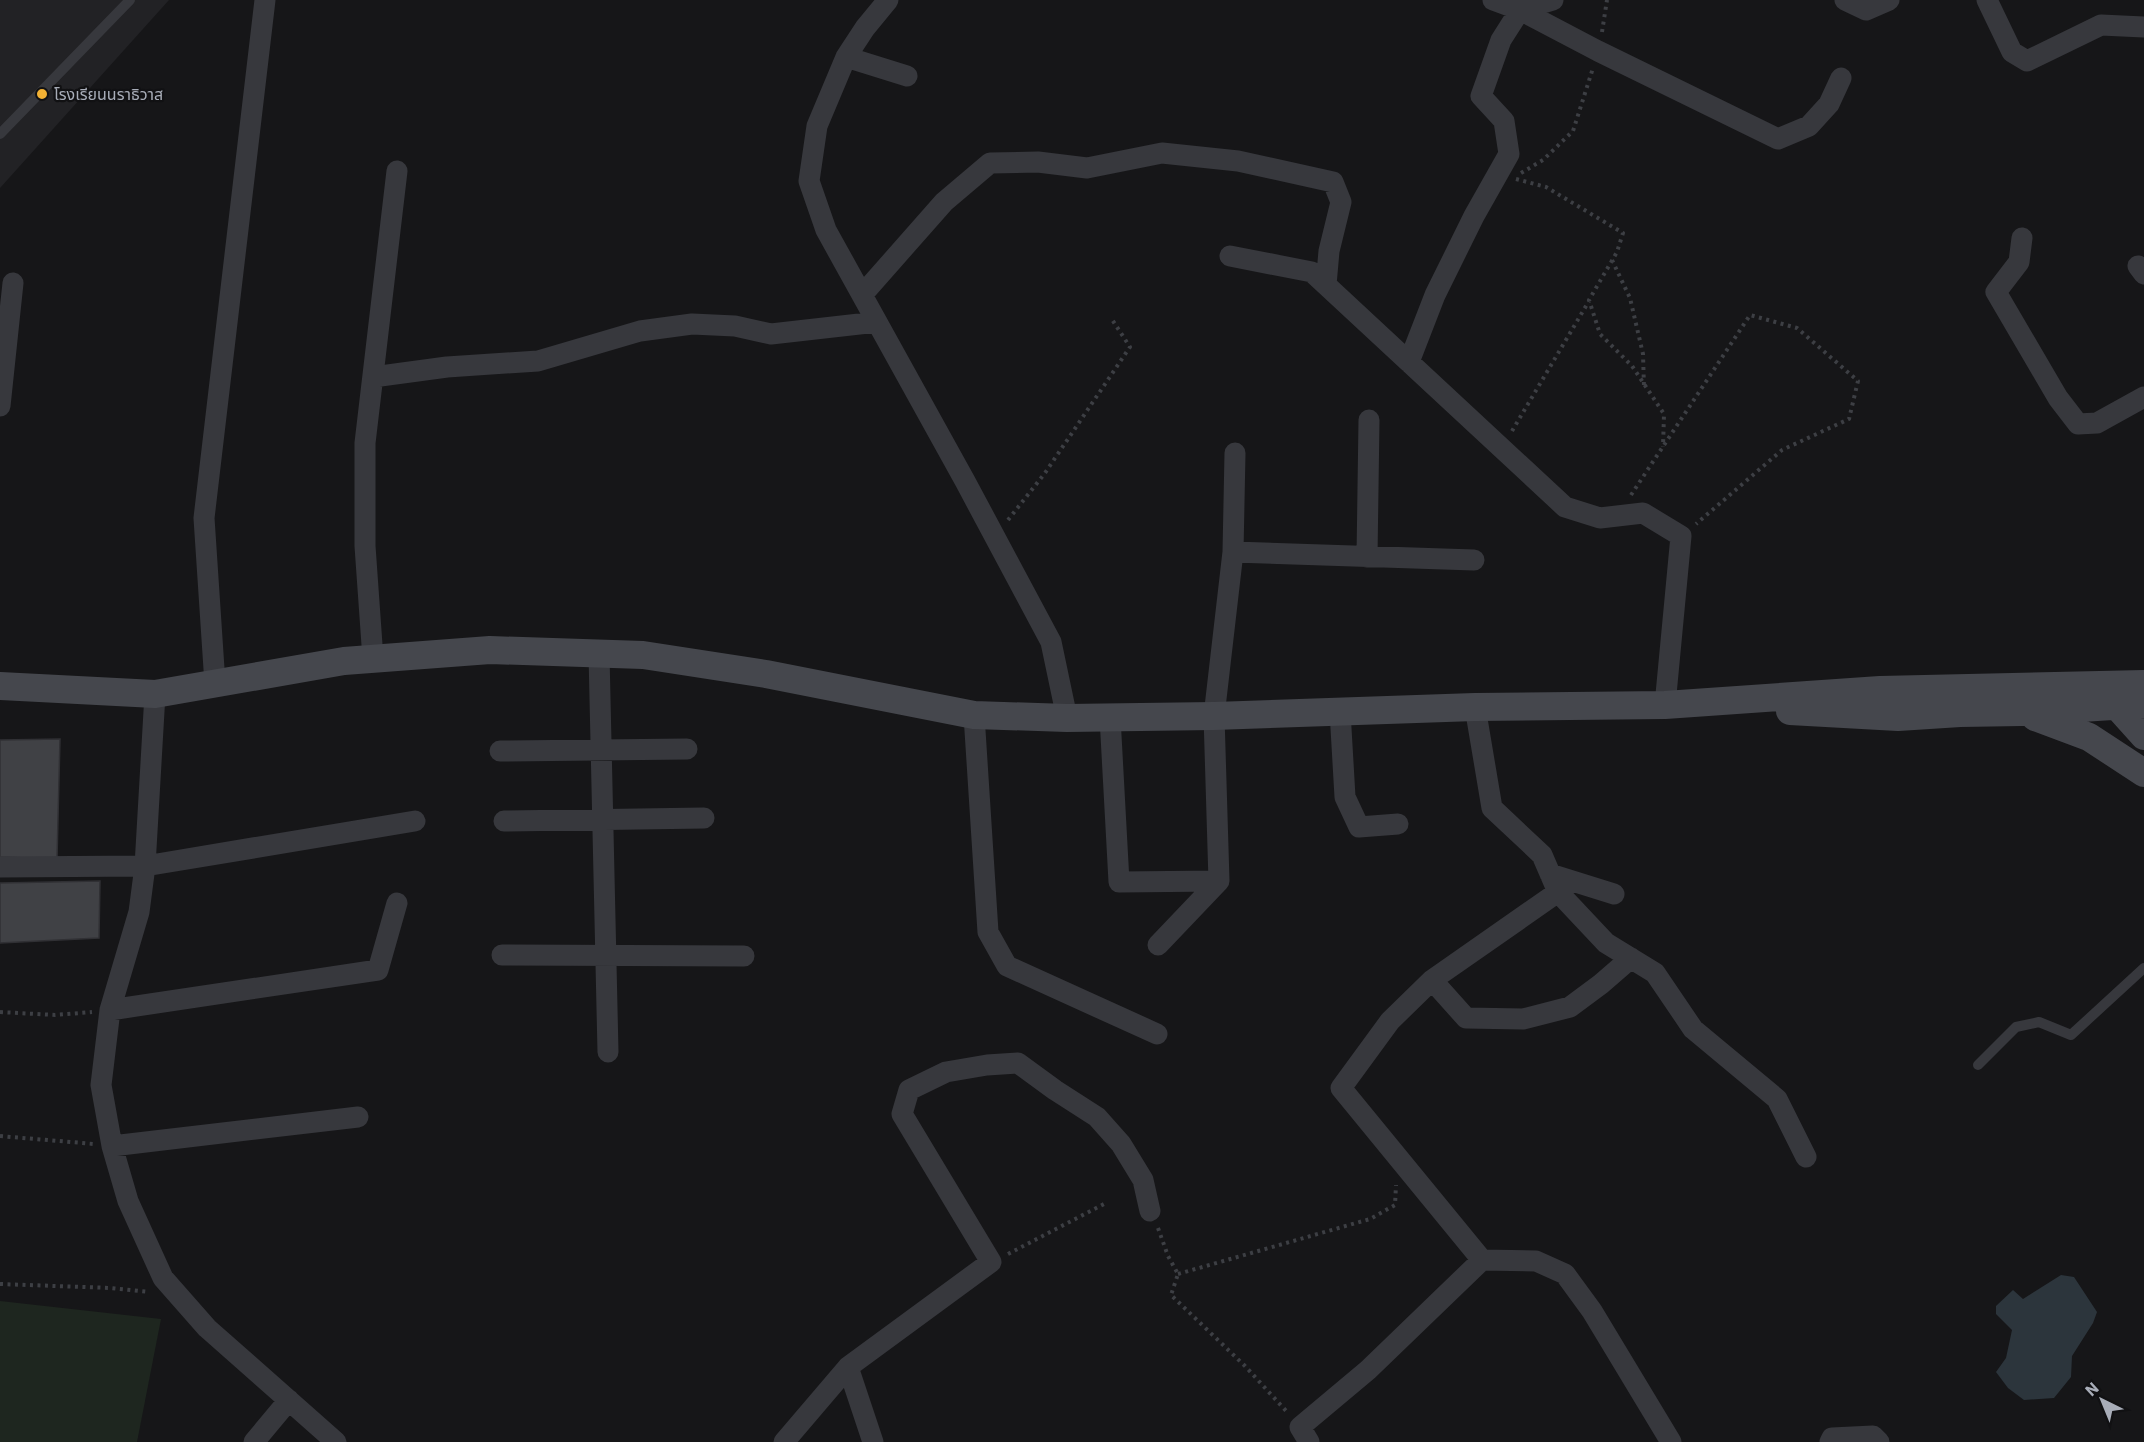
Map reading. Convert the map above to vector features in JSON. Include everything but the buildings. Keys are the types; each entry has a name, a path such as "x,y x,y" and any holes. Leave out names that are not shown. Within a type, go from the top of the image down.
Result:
{"main road":[{"path":"0,686 155,694 344,661 490,650 643,655 766,674 974,715 1067,718 1214,716 1475,707 1665,705 1880,690 1960,700 2022,712 2089,737 2144,773"},
{"path":"2022,712 2104,698 2144,684"},
{"path":"1960,700 2104,698 2144,736"},
{"path":"2104,698 2144,768"}],"street":[{"path":"215,684 204,518 265,0"},
{"path":"888,0 865,28 846,57 817,126 809,181 826,230 1051,642 1067,718"},
{"path":"1493,0 1520,10 1778,139 1809,126 1829,104 1841,78"},
{"path":"1409,362 1435,295 1474,216 1509,154 1504,121 1481,96 1501,40 1520,10 1553,0"},
{"path":"1845,0 1866,10 1889,0"},
{"path":"1987,0 2012,52 2027,61 2101,25 2144,27"},
{"path":"846,57 907,76"},
{"path":"862,295 944,202 990,163 1038,162 1087,168 1162,153 1238,161 1333,182 1341,202 1329,251 1326,285"},
{"path":"373,659 365,546 365,442 397,171"},
{"path":"2022,238 2019,262 1996,292 2058,398 2078,424 2097,423 2144,397"},
{"path":"1230,256 1312,272 1565,507 1600,518 1643,513 1681,536 1665,705"},
{"path":"0,406 13,283"},
{"path":"373,377 447,367 538,361 640,331 692,324 735,326 771,334 877,322"},
{"path":"1367,557 1369,420"},
{"path":"1158,945 1219,881 1214,716 1233,552 1235,453"},
{"path":"1233,552 1474,560"},
{"path":"599,654 608,1052"},
{"path":"155,694 145,866 140,912 110,1010 101,1085 112,1146 128,1201 163,1278 207,1328 336,1442"},
{"path":"1475,707 1492,808 1542,855 1554,883 1606,943 1655,973 1693,1029 1777,1099 1806,1157"},
{"path":"1340,711 1345,797 1359,827 1398,824"},
{"path":"974,715 988,932 1007,966 1157,1034"},
{"path":"1110,717 1119,882 1219,881"},
{"path":"500,751 687,749"},
{"path":"504,821 704,818"},
{"path":"0,867 145,866 415,821"},
{"path":"1482,1260 1341,1088 1390,1021 1432,980 1554,883 1614,894"},
{"path":"110,1010 378,970 397,903"},
{"path":"502,955 744,956"},
{"path":"1432,980 1466,1018 1522,1019 1570,1008 1602,984 1630,958"},
{"path":"784,1442 848,1367 991,1262 902,1114 909,1090 946,1072 987,1065 1018,1064 1097,1117 1121,1144 1143,1180 1150,1211"},
{"path":"112,1146 358,1117"},
{"path":"1305,1435 1368,1370 1482,1260 1536,1261 1565,1274 1592,1311 1671,1442"},
{"path":"848,1367 873,1442"},
{"path":"254,1442 289,1400"},
{"path":"1830,1442 1832,1438 1873,1436 1879,1442"}],"lane":[{"path":"0,134 130,0"},
{"path":"1978,1065 2016,1027 2039,1022 2071,1035 2144,968"}],"path":[{"path":"1502,448 1612,260 1623,233 1546,187 1513,178 1543,160 1573,130 1598,51 1607,0"},
{"path":"1612,260 1630,298 1642,354 1644,388"},
{"path":"1589,300 1600,334 1632,366 1644,388 1664,414 1663,447"},
{"path":"1617,516 1750,315 1797,328 1858,381 1849,419 1782,450 1681,536"},
{"path":"994,537 1045,473 1131,347 1111,318"},
{"path":"0,1012 55,1015 110,1010"},
{"path":"0,1136 112,1146"},
{"path":"1178,1274 1370,1220 1395,1205 1396,1156"},
{"path":"991,1262 1104,1204"},
{"path":"1150,1211 1168,1256 1178,1274 1171,1295 1245,1366 1305,1435"},
{"path":"0,1284 175,1293"}],"shaded area":[{"name":"โรงเรียนนราธิวาส","path":"0,0 169,0 0,188"},
{"path":"2061,1275 2074,1277 2097,1312 2093,1323 2072,1356 2071,1377 2054,1398 2024,1400 2008,1388 1996,1372 2006,1358 2012,1330 1996,1314 1996,1306 2013,1290 2023,1299"},
{"path":"0,1301 161,1319 137,1442 0,1442"}],"place":[{"name":"โรงเรียนนราธิวาส","path":"42,94"}]}
